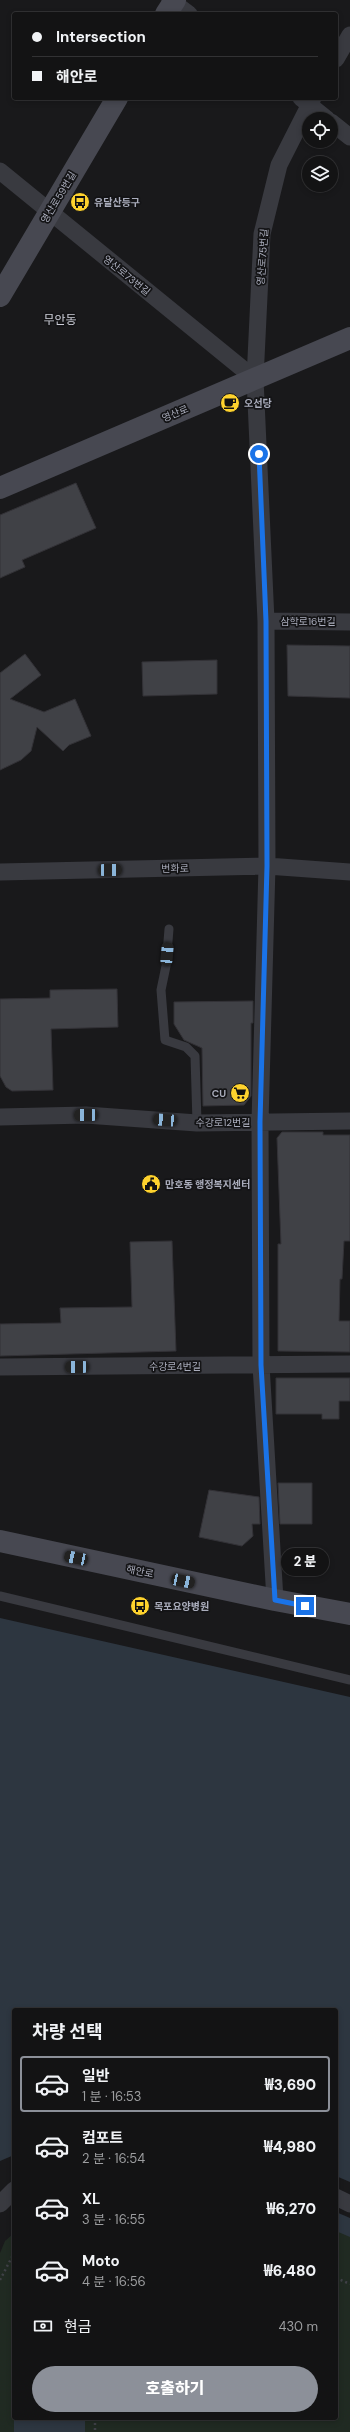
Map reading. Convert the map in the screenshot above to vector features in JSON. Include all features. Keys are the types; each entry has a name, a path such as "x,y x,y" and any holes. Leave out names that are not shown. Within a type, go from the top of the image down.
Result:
{"street":[{"path":"338,56 350,35"},
{"name":"영산로59번길","path":"0,296 116,100"},
{"path":"308,100 320,112"},
{"name":"영산로75번길","path":"275,1600 261,1365 260,1122 267,866 266,621 255,379 262,234 279,165 308,100"},
{"path":"338,128 350,138"},
{"name":"영산로73번길","path":"0,171 255,379"},
{"name":"영산로","path":"0,488 350,338"},
{"name":"삼학로16번길","path":"266,621 350,622"},
{"name":"번화로","path":"0,872 267,866 350,872"},
{"name":"수강로12번길","path":"0,1117 86,1115 197,1122 350,1121"},
{"name":"수강로4번길","path":"0,1367 350,1364"},
{"name":"해안로","path":"0,1541 275,1600 350,1614"},
{"path":"0,2204 12,2192"},
{"path":"338,2198 350,2204"}],"lane":[{"path":"169,929 166,966 161,990 165,1040 186,1047 195,1056 197,1122"},
{"path":"0,1596 350,1680"}],"path":[{"path":"0,2280 12,2257"},
{"path":"338,2279 350,2284"},
{"path":"95,2420 95,2432"}],"shaded area":[{"path":"0,1618 350,1697 350,2182 338,2177 338,2008 12,2008 12,2156 0,2161"},
{"path":"338,2213 350,2218 350,2237 338,2232"},
{"path":"338,2227 350,2232 350,2432 0,2432 0,2253 5,2241 12,2235 12,2420 338,2420"},
{"path":"14,2420 85,2420 85,2432 14,2432"}],"building":[{"path":"76,483 96,528 22,560 25,567 0,578 0,515"},
{"path":"287,645 350,646 350,698 288,696"},
{"path":"25,654 41,675 10,699 44,712 75,699 91,736 69,745 63,751 37,727 31,751 21,760 0,770 0,673"},
{"path":"217,660 217,694 143,696 142,662"},
{"path":"117,989 118,1027 51,1029 53,1090 12,1091 6,1087 0,1076 0,999 50,998 50,990"},
{"path":"253,1001 253,1023 251,1023 251,1096 244,1105 203,1106 202,1048 184,1040 174,1024 174,1002"},
{"path":"282,1132 323,1132 323,1135 350,1135 350,1241 344,1241 342,1279 340,1279 339,1321 350,1321 350,1352 278,1351 278,1244 281,1244 277,1138"},
{"path":"172,1241 176,1351 0,1356 0,1324 61,1323 60,1308 132,1307 130,1242"},
{"path":"276,1378 350,1378 350,1401 339,1401 339,1419 322,1419 322,1414 276,1414"},
{"path":"278,1483 312,1483 312,1524 280,1524"},
{"path":"209,1490 259,1497 260,1524 252,1524 253,1536 242,1546 199,1537"}],"place":[{"name":"유달산등구","path":"80,202"},
{"name":"오선당","path":"230,403"},
{"name":"CU","path":"240,1093"},
{"name":"만호동 행정복지센터","path":"151,1184"},
{"name":"목포요양병원","path":"140,1606"}],"district":[{"name":"무안동","path":"60,320"}],"route":[{"path":"259,454 266,621 267,866 260,1122 261,1365 275,1600 305,1606"}]}
